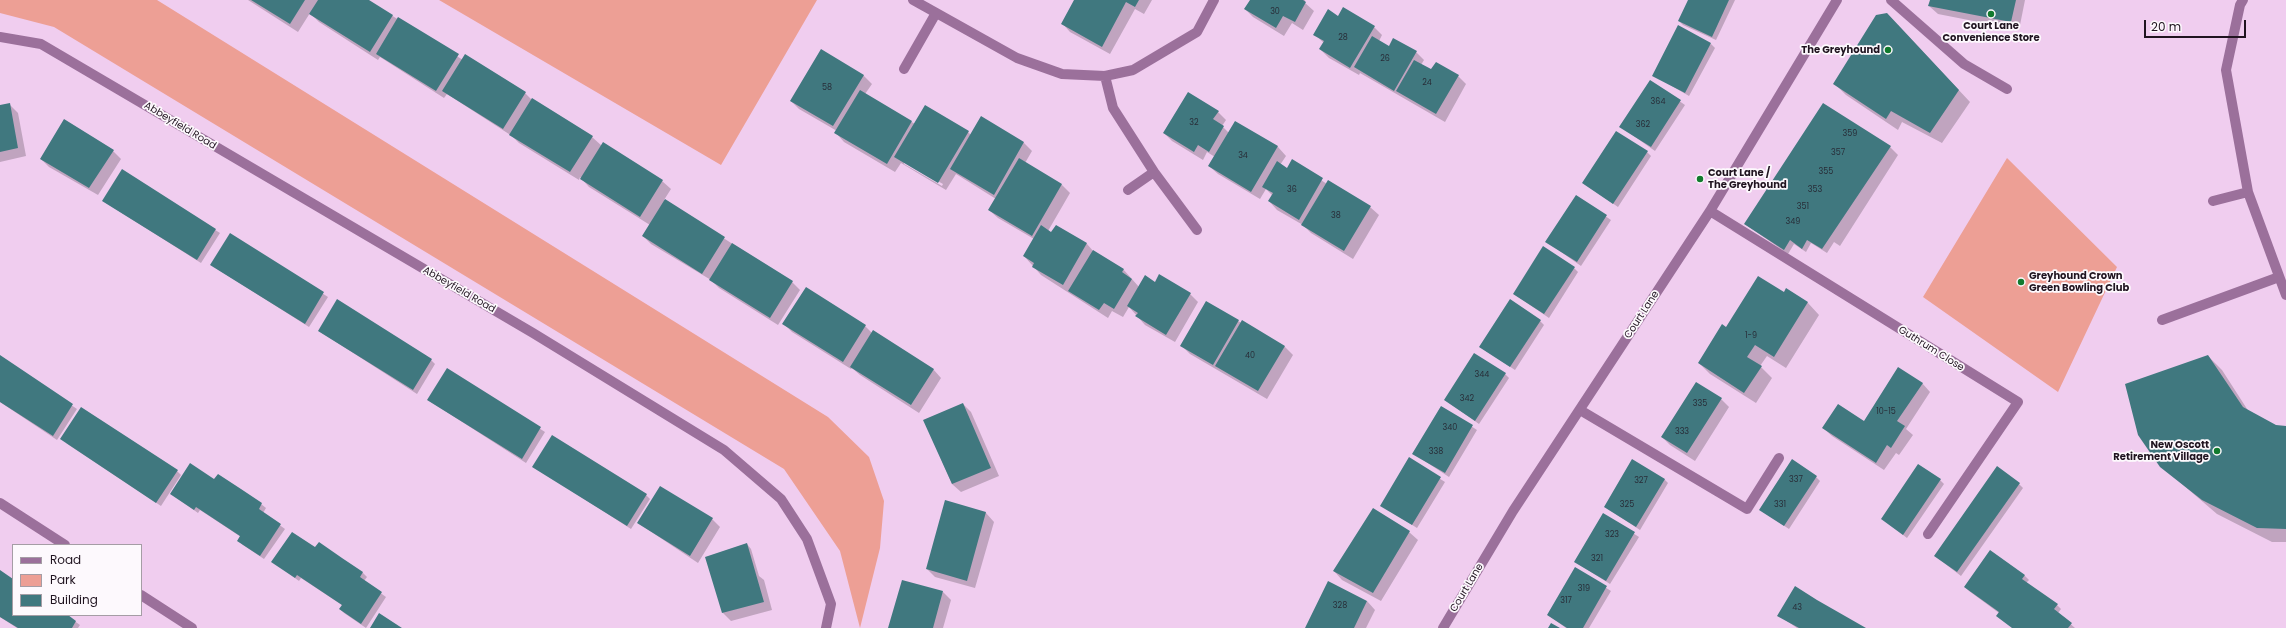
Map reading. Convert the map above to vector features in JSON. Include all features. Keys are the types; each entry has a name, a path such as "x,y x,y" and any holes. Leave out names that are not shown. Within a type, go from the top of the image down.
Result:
{"street":[{"path":"913,0 1017,58 1062,74 1105,76 1133,70 1198,32 1214,0"},
{"name":"Court Lane","path":"1443,628 1513,511 1710,211 1837,0"},
{"path":"1891,0 1964,64 2007,89"},
{"path":"2243,0 2240,5 2226,70 2248,192 2286,295"},
{"path":"904,69 936,13"},
{"name":"Abbeyfield Road","path":"0,37 41,44 533,333 724,450 781,500 807,539 831,604 826,628"},
{"path":"1105,76 1113,108 1154,172 1197,230"},
{"path":"1128,190 1154,172"},
{"path":"2213,201 2248,192"},
{"name":"Guthrum Close","path":"1710,211 2018,402 1928,534"},
{"path":"2162,320 2279,277"},
{"path":"1580,410 1748,508 1779,458"},
{"path":"0,503 63,544"},
{"path":"142,596 192,628"}],"green space":[{"path":"0,0 157,0 828,417 869,457 884,501 880,548 860,628 840,551 784,469 54,27 0,13"},
{"path":"439,0 817,0 721,165"},
{"name":"Greyhound Crown Green Bowling Club","path":"2007,158 2117,267 2058,392 1923,297"}],"building":[{"path":"251,0 305,0 290,24"},
{"path":"318,0 369,0 393,15 370,52 309,14"},
{"path":"1074,0 1139,0 1135,7 1126,2 1102,47 1061,24"},
{"path":"1250,0 1303,0 1306,2 1295,22 1283,16 1276,28 1244,9"},
{"path":"1688,0 1729,0 1712,37 1678,21"},
{"name":"Court Lane Convenience Store","path":"1930,0 2016,0 2011,22 1928,6"},
{"path":"1343,7 1375,26 1350,68 1319,49 1324,41 1313,35 1328,9 1338,16"},
{"name":"The Greyhound","path":"1887,13 1959,90 1930,133 1891,111 1886,119 1833,84 1876,15"},
{"path":"398,17 459,54 436,91 376,54"},
{"path":"1678,25 1711,43 1685,93 1652,76"},
{"path":"1372,36 1389,46 1393,38 1417,51 1394,91 1354,67"},
{"path":"821,49 864,75 833,126 790,101"},
{"path":"465,54 526,92 503,129 442,91"},
{"path":"1414,60 1431,69 1436,62 1459,75 1436,114 1396,91"},
{"path":"1650,80 1681,100 1651,147 1619,127"},
{"path":"860,90 912,121 887,164 834,133"},
{"path":"1188,92 1219,111 1213,119 1224,126 1209,152 1198,145 1194,152 1163,133"},
{"path":"532,98 593,136 570,172 509,135"},
{"path":"10,103 18,148 0,152 0,105"},
{"path":"1823,103 1891,146 1822,249 1807,240 1802,249 1790,240 1784,250 1744,224"},
{"path":"925,105 969,131 938,183 894,157"},
{"path":"981,116 1024,142 994,195 950,169"},
{"path":"64,119 114,150 89,188 40,159"},
{"path":"1235,121 1278,146 1251,192 1208,166"},
{"path":"1616,131 1648,151 1613,204 1582,183"},
{"path":"603,142 663,180 640,217 580,179"},
{"path":"1019,158 1062,184 1032,236 988,210"},
{"path":"1292,159 1323,178 1299,220 1268,201 1273,193 1262,187 1277,161 1287,168"},
{"path":"122,169 216,229 197,260 102,201"},
{"path":"1328,180 1371,206 1344,251 1301,225"},
{"path":"1576,195 1607,215 1577,262 1545,242"},
{"path":"665,199 725,237 702,274 642,236"},
{"path":"1041,225 1051,232 1056,225 1087,243 1063,285 1032,267 1034,263 1023,256"},
{"path":"230,233 324,292 305,324 210,265"},
{"path":"732,243 793,281 770,318 709,280"},
{"path":"1543,246 1575,267 1544,314 1513,294"},
{"path":"1093,250 1124,269 1122,272 1132,279 1114,309 1104,303 1099,310 1068,291"},
{"path":"1159,274 1191,293 1166,335 1135,316 1138,313 1127,306 1145,275 1155,282"},
{"path":"1758,276 1784,292 1786,288 1808,302 1774,357 1755,345 1747,357 1762,366 1744,393 1698,363 1722,324 1726,327"},
{"path":"806,287 866,325 843,362 782,324"},
{"path":"337,299 432,359 413,390 318,331"},
{"path":"1510,299 1541,320 1510,367 1479,347"},
{"path":"1206,301 1239,320 1213,365 1180,346"},
{"path":"1242,320 1285,346 1258,391 1215,366"},
{"path":"873,330 934,369 911,405 850,367"},
{"path":"1474,353 1506,373 1475,421 1444,400"},
{"path":"0,355 73,404 53,436 0,402"},
{"name":"New Oscott Retirement Village","path":"2208,355 2243,407 2276,425 2286,426 2286,529 2257,528 2202,500 2160,467 2138,435 2125,384"},
{"path":"1898,367 1923,383 1897,421 1905,426 1891,448 1887,445 1876,463 1822,428 1838,404 1864,421"},
{"path":"447,368 541,427 522,459 427,400"},
{"path":"1696,382 1722,398 1687,453 1661,437"},
{"path":"963,403 991,468 952,484 923,420"},
{"path":"1441,406 1473,425 1445,473 1412,454"},
{"path":"81,407 178,470 156,503 60,439"},
{"path":"552,435 647,494 627,526 532,467"},
{"path":"1409,457 1441,477 1412,525 1380,506"},
{"path":"1632,459 1665,479 1636,527 1604,507"},
{"path":"1792,459 1817,476 1784,526 1759,510"},
{"path":"190,463 214,479 218,474 262,503 259,509 281,524 260,556 237,541 240,536 196,507 194,510 170,494"},
{"path":"1918,464 1941,479 1903,535 1881,519"},
{"path":"1997,466 2020,483 1957,572 1934,556"},
{"path":"660,486 713,518 690,556 637,523"},
{"path":"945,500 986,512 967,581 926,569"},
{"path":"1373,508 1410,531 1373,593 1333,571"},
{"path":"1603,513 1635,532 1606,581 1574,562"},
{"path":"292,532 315,547 319,542 363,572 360,577 382,592 361,624 339,609 342,605 297,575 295,578 271,562"},
{"path":"747,543 764,602 722,613 705,557"},
{"path":"1990,550 2025,575 2022,579 2058,604 2054,609 2072,623 2068,628 2012,628 1996,616 1999,612 1964,587"},
{"path":"1575,567 1607,586 1583,628 1567,628 1547,615"},
{"path":"0,570 12,578 12,616 69,616 76,621 72,628 18,628 0,617"},
{"path":"902,580 943,591 933,628 888,628"},
{"path":"1328,581 1367,601 1354,628 1305,628"},
{"path":"1795,586 1866,628 1799,628 1777,616"},
{"path":"379,613 402,628 370,628"},
{"path":"1551,623 1560,628 1548,628"}],"place":[{"name":"Court Lane Convenience Store","path":"1991,14"},
{"name":"The Greyhound","path":"1888,50"},
{"name":"Court Lane / The Greyhound","path":"1700,179"},
{"name":"Greyhound Crown Green Bowling Club","path":"2021,282"},
{"name":"New Oscott Retirement Village","path":"2217,451"}]}
